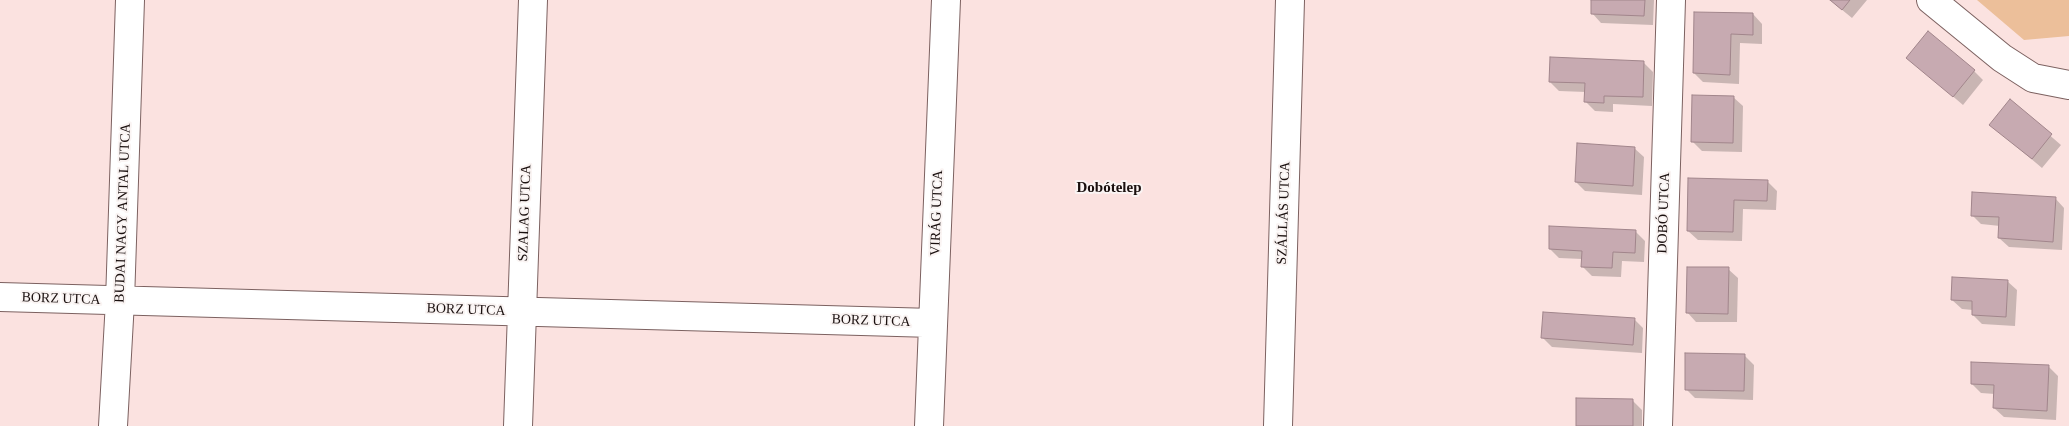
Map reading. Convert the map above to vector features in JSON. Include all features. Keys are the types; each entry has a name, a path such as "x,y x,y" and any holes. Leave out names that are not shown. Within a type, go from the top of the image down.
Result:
{"street":[{"name":"BUDAI NAGY ANTAL UTCA","path":"113,426 120,301 130,0"},
{"name":"SZALAG UTCA","path":"518,426 533,0"},
{"name":"VIRÁG UTCA","path":"929,426 946,0"},
{"name":"SZÁLLÁS UTCA","path":"1278,426 1290,0"},
{"name":"DOBÓ UTCA","path":"1658,426 1671,0"},
{"path":"1931,0 2002,58 2032,78 2069,85"},
{"name":"BORZ UTCA","path":"0,297 933,323"}],"shaded area":[{"path":"1977,0 2069,0 2069,36 2024,40"}],"building":[{"path":"1591,0 1645,0 1644,16 1591,14"},
{"path":"1830,0 1850,0 1842,10"},
{"path":"1694,12 1753,13 1753,35 1731,34 1730,75 1693,73"},
{"path":"1928,31 1975,70 1953,97 1906,58"},
{"path":"1550,57 1644,61 1643,97 1604,96 1604,103 1584,102 1585,83 1549,82"},
{"path":"1692,95 1734,96 1733,143 1691,142"},
{"path":"2010,99 2052,134 2032,159 1989,125"},
{"path":"1577,143 1635,147 1633,186 1575,182"},
{"path":"1688,178 1768,180 1767,201 1734,200 1733,232 1687,231"},
{"path":"1972,192 2056,197 2053,242 1998,238 1999,217 1971,216"},
{"path":"1549,226 1636,230 1635,253 1613,252 1612,268 1581,267 1582,251 1549,249"},
{"path":"1687,267 1729,267 1728,314 1686,313"},
{"path":"1952,277 2008,280 2006,317 1972,315 1972,301 1951,300"},
{"path":"1543,312 1635,318 1633,345 1541,338"},
{"path":"1685,353 1745,354 1744,391 1685,390"},
{"path":"1971,362 2049,365 2047,411 1993,408 1994,385 1971,384"},
{"path":"1576,398 1633,399 1633,426 1576,426"}],"district":[{"name":"Dobótelep","path":"1109,188"}]}
